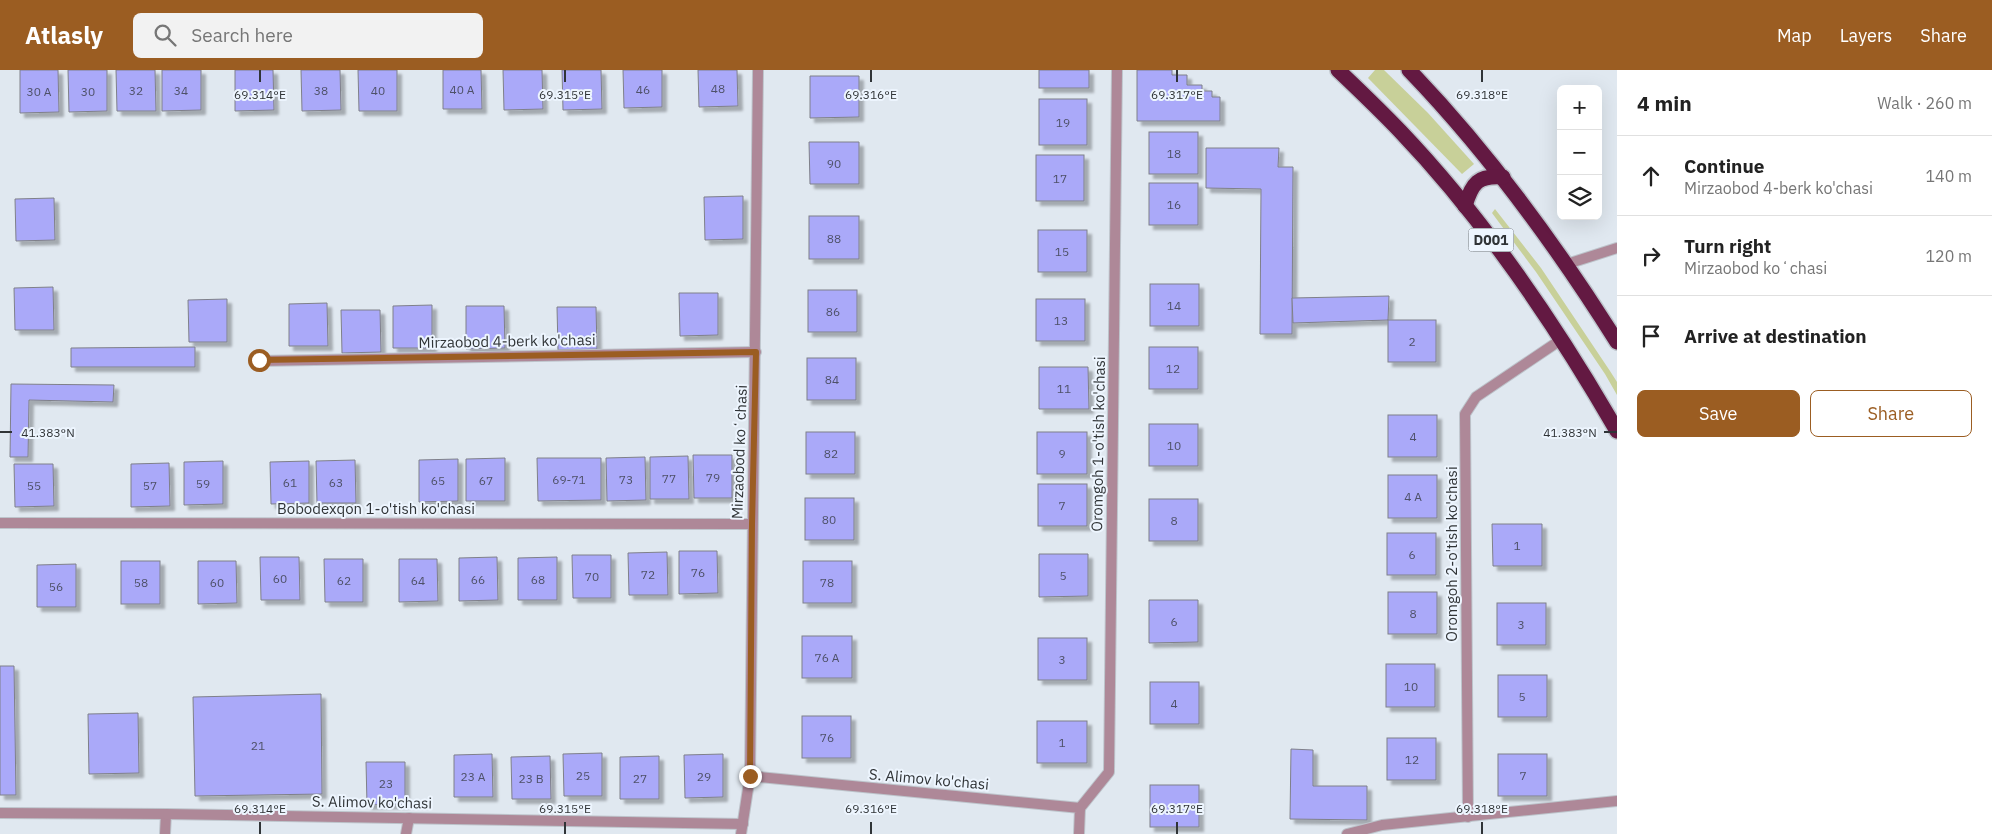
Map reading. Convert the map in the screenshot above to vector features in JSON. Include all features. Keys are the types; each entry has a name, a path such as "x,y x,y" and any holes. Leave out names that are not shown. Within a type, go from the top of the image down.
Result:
{"highway":[{"name":"D001","path":"1338,70 1400,131 1465,206 1562,339 1617,431"},
{"name":"D001","path":"1409,70 1470,136 1502,177 1567,264 1617,342"},
{"path":"1465,206 1469,193 1476,182 1489,176 1502,177"}],"street":[{"name":"Mirzaobod koʻchasi","path":"742,829 750,776 758,70"},
{"name":"Oromgoh 1-o'tish ko'chasi","path":"1080,808 1109,772 1117,70"},
{"path":"1567,264 1617,248"},
{"name":"Oromgoh 2-o'tish ko'chasi","path":"1468,817 1465,414 1476,398 1562,339"},
{"name":"Mirzaobod 4-berk ko'chasi","path":"259,360 756,352"},
{"name":"Bobodexqon 1-o'tish ko'chasi","path":"0,523 752,524"},
{"name":"S. Alimov ko'chasi","path":"750,776 1080,808"},
{"path":"1347,834 1468,817 1617,801"},
{"path":"1079,834 1080,808"},
{"name":"S. Alimov ko'chasi","path":"0,813 409,818 742,829"},
{"path":"165,834 166,814"},
{"path":"406,834 409,818"}],"green space":[{"path":"1375,70 1384,70 1428,113 1474,164 1462,174 1368,78"},
{"path":"1495,209 1541,268 1610,371 1617,382 1617,395 1605,374 1536,272 1492,213"}],"building":[{"path":"20,70 58,70 59,112 20,113"},
{"path":"68,70 107,70 107,111 69,112"},
{"path":"116,70 155,70 156,111 117,111"},
{"path":"162,70 201,70 201,110 162,111"},
{"path":"235,70 273,70 274,110 235,111"},
{"path":"301,70 340,70 341,110 302,111"},
{"path":"358,70 397,70 397,111 359,111"},
{"path":"443,70 481,70 482,109 443,109"},
{"path":"503,70 542,70 543,109 504,110"},
{"path":"562,70 601,70 602,109 563,110"},
{"path":"623,70 662,70 662,107 624,108"},
{"path":"698,70 737,70 738,106 699,107"},
{"path":"1039,70 1089,70 1089,88 1039,88"},
{"path":"1137,70 1172,70 1172,75 1187,75 1187,85 1202,85 1202,91 1212,91 1212,97 1220,97 1220,121 1137,121"},
{"path":"810,76 859,76 859,117 810,118"},
{"path":"1039,99 1087,99 1087,145 1039,145"},
{"path":"1149,132 1198,132 1198,174 1149,174"},
{"path":"809,142 859,142 859,184 810,184"},
{"path":"1206,148 1279,148 1278,167 1293,167 1292,334 1260,334 1261,189 1206,188"},
{"path":"1036,155 1084,155 1084,201 1036,201"},
{"path":"1149,183 1198,183 1198,225 1149,225"},
{"path":"743,196 743,239 705,240 704,197"},
{"path":"54,198 55,240 16,241 15,199"},
{"path":"809,216 859,216 859,259 809,259"},
{"path":"1038,230 1087,230 1087,272 1038,272"},
{"path":"1150,284 1199,284 1199,326 1150,326"},
{"path":"53,287 54,330 15,330 14,288"},
{"path":"808,290 857,290 857,332 808,332"},
{"path":"679,293 718,293 718,335 680,336"},
{"path":"1389,296 1388,320 1293,323 1292,298"},
{"path":"227,299 227,342 189,342 188,300"},
{"path":"1036,299 1085,299 1085,341 1036,341"},
{"path":"327,303 328,346 289,346 289,304"},
{"path":"432,305 432,348 393,348 393,306"},
{"path":"466,306 504,306 505,348 466,349"},
{"path":"557,307 596,307 597,349 558,350"},
{"path":"341,310 380,310 381,352 342,353"},
{"path":"1388,320 1436,320 1436,362 1388,362"},
{"path":"195,347 195,367 71,367 71,348"},
{"path":"1149,347 1198,347 1198,389 1149,389"},
{"path":"807,358 856,358 856,400 807,400"},
{"path":"1039,367 1088,367 1089,409 1039,409"},
{"path":"11,384 114,385 113,402 29,400 28,457 10,457"},
{"path":"1388,415 1437,415 1437,457 1388,457"},
{"path":"1149,424 1198,424 1198,466 1149,466"},
{"path":"806,432 855,432 855,474 806,474"},
{"path":"1037,432 1087,432 1087,474 1037,474"},
{"path":"693,455 732,455 732,498 694,498"},
{"path":"688,456 689,499 650,499 650,457"},
{"path":"645,457 646,500 607,501 606,458"},
{"path":"505,458 505,501 466,501 466,459"},
{"path":"537,458 601,458 601,500 538,501"},
{"path":"458,459 458,501 419,502 419,460"},
{"path":"355,460 356,503 317,503 316,461"},
{"path":"223,461 223,504 184,505 184,462"},
{"path":"309,461 309,503 271,504 270,462"},
{"path":"169,463 170,506 131,507 131,464"},
{"path":"14,464 53,464 54,506 15,507"},
{"path":"1388,475 1437,475 1437,518 1388,518"},
{"path":"1038,484 1087,484 1087,526 1038,526"},
{"path":"805,498 854,498 854,540 805,540"},
{"path":"1149,499 1198,499 1198,541 1149,541"},
{"path":"1492,524 1542,524 1542,566 1493,566"},
{"path":"1387,533 1436,533 1436,575 1387,575"},
{"path":"679,551 717,551 718,593 679,594"},
{"path":"667,552 668,595 629,595 628,553"},
{"path":"1039,554 1088,554 1088,596 1039,597"},
{"path":"572,555 611,555 611,598 573,598"},
{"path":"260,557 299,557 300,600 261,600"},
{"path":"497,557 498,600 459,601 459,558"},
{"path":"557,557 557,600 518,600 518,558"},
{"path":"324,559 363,559 363,602 325,602"},
{"path":"399,559 437,559 438,601 399,602"},
{"path":"121,561 160,561 160,604 121,604"},
{"path":"198,561 236,561 237,603 198,604"},
{"path":"803,561 852,561 852,603 803,603"},
{"path":"76,564 76,607 37,607 37,565"},
{"path":"1388,592 1437,592 1437,634 1388,634"},
{"path":"1149,600 1198,600 1198,642 1149,643"},
{"path":"1497,603 1546,603 1546,645 1497,645"},
{"path":"802,636 852,636 852,678 802,678"},
{"path":"1038,638 1087,638 1087,680 1038,680"},
{"path":"1386,664 1435,664 1435,707 1386,707"},
{"path":"0,666 14,666 16,795 0,795"},
{"path":"1498,675 1547,675 1547,717 1498,717"},
{"path":"1150,682 1199,682 1199,724 1150,724"},
{"path":"321,694 322,794 195,796 193,697"},
{"path":"138,713 139,773 89,774 88,714"},
{"path":"802,716 851,716 851,758 802,758"},
{"path":"1037,721 1087,721 1087,763 1037,763"},
{"path":"1387,738 1436,738 1436,780 1387,780"},
{"path":"1291,749 1313,750 1313,786 1367,786 1367,820 1290,819"},
{"path":"602,753 602,796 564,796 563,754"},
{"path":"492,754 493,797 454,797 454,755"},
{"path":"723,754 723,797 685,798 684,755"},
{"path":"1498,754 1547,754 1547,796 1498,796"},
{"path":"550,756 551,799 512,799 511,757"},
{"path":"659,756 659,799 620,799 620,757"},
{"path":"366,762 405,762 405,804 367,805"},
{"path":"1150,785 1199,785 1199,827 1150,827"}],"route":[{"path":"259,360 756,352 752,524 750,776"}]}
